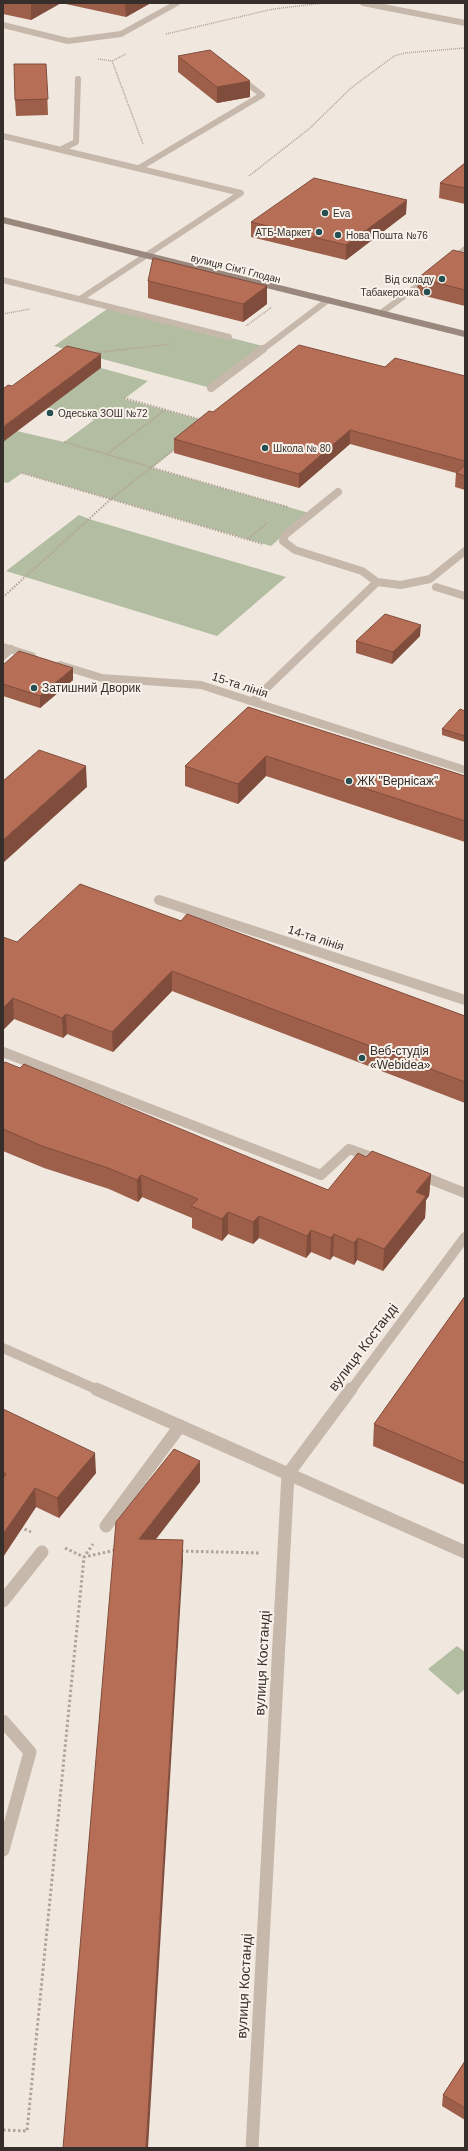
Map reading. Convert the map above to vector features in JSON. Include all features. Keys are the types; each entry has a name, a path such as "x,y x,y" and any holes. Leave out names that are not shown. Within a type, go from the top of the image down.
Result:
{"street":[{"path":"3,25 68,41 121,34 177,3"},
{"path":"363,3 465,23"},
{"path":"139,168 262,95 233,72"},
{"path":"62,149 76,142 78,80"},
{"path":"3,136 241,192 80,299"},
{"name":"вулиця Сім'ї Глодан","path":"3,220 465,334"},
{"path":"447,263 465,249"},
{"path":"381,313 434,273"},
{"path":"3,280 230,337"},
{"path":"210,388 328,300"},
{"path":"338,492 285,535 283,541 295,550 362,571 377,582 402,585 430,579 465,551"},
{"path":"253,701 377,582"},
{"path":"436,587 465,596"},
{"path":"3,656 7,648"},
{"name":"15-та лінія","path":"7,648 102,678 201,685 465,770"},
{"name":"14-та лінія","path":"159,900 465,1000"},
{"path":"3,1052 321,1175 349,1149 393,1165"},
{"path":"407,1171 465,1193"},
{"name":"вулиця Костанді","path":"252,2148 288,1474 465,1237"},
{"path":"3,1348 465,1552"},
{"path":"106,1526 180,1426"},
{"path":"3,1601 42,1552"},
{"path":"3,1721 30,1752 3,1850"}],"path":[{"path":"165,34 172,31 273,9 324,3"},
{"path":"231,190 310,128 350,88 394,56 405,53 465,48"},
{"path":"112,61 132,51"},
{"path":"230,337 274,305"},
{"path":"91,353 176,343"},
{"path":"124,398 209,422"},
{"path":"107,455 166,410"},
{"path":"64,442 292,508"},
{"path":"3,597 111,499 180,445"},
{"path":"22,473 265,544"},
{"path":"3,2130 27,2131 84,1557 122,1549"},
{"path":"176,1551 284,1554"}],"green space":[{"path":"110,307 267,347 211,388 54,346"},
{"path":"101,368 148,381 124,399 209,422 152,468 309,513 271,546 22,473 8,483 3,482 3,441 17,431 64,442 94,420 48,408"},
{"path":"79,515 286,577 217,636 6,571"},
{"path":"457,1646 465,1652 465,1689 458,1695 428,1669"}],"building":[{"path":"210,50 250,81 217,87 178,56"},
{"path":"14,64 46,64 48,99 15,100"},
{"path":"465,163 465,188 440,183"},
{"path":"314,178 407,200 346,245 251,222"},
{"path":"453,250 465,253 465,290 418,278"},
{"path":"153,258 267,286 243,304 148,281"},
{"path":"299,345 385,367 395,358 465,376 465,461 350,430 299,474 174,439 209,411 213,412"},
{"path":"67,346 101,354 3,427 3,389 8,385 12,386"},
{"path":"465,465 465,476 456,473"},
{"path":"385,614 421,625 393,652 356,641"},
{"path":"19,651 73,668 40,696 3,684 3,665"},
{"path":"248,707 465,776 465,821 266,756 238,784 185,766"},
{"path":"460,709 465,711 465,736 442,729"},
{"path":"39,750 86,766 3,840 3,781"},
{"path":"80,884 181,921 187,914 465,1016 465,1082 172,971 112,1032 66,1014 62,1018 13,998 3,1008 3,937 17,942"},
{"path":"5,1062 20,1068 24,1064 328,1190 358,1153 366,1157 372,1151 431,1174 416,1192 426,1196 384,1249 358,1238 354,1243 334,1234 331,1238 311,1230 307,1236 259,1216 253,1222 228,1212 222,1219 191,1206 198,1199 141,1175 137,1180 108,1168 42,1146 3,1129 3,1064"},
{"path":"465,1296 465,1463 374,1424"},
{"path":"3,1409 95,1453 57,1498 35,1488 3,1534 3,1478 6,1474 3,1472"},
{"path":"174,1449 200,1461 139,1539 183,1540 146,2148 63,2148 116,1522"},
{"path":"465,2061 465,2108 443,2095"}],"place":[{"name":"Eva","path":"325,213"},
{"name":"АТБ-Маркет","path":"319,232"},
{"name":"Нова Пошта №76","path":"338,235"},
{"name":"Від складу","path":"442,279"},
{"name":"Табакерочка","path":"427,292"},
{"name":"Одеська ЗОШ №72","path":"50,413"},
{"name":"Школа № 80","path":"265,448"},
{"name":"Затишний Дворик","path":"34,688"},
{"name":"ЖК \"Вернісаж\"","path":"349,781"},
{"name":"Веб-студія «Webidea»","path":"362,1058"}]}
